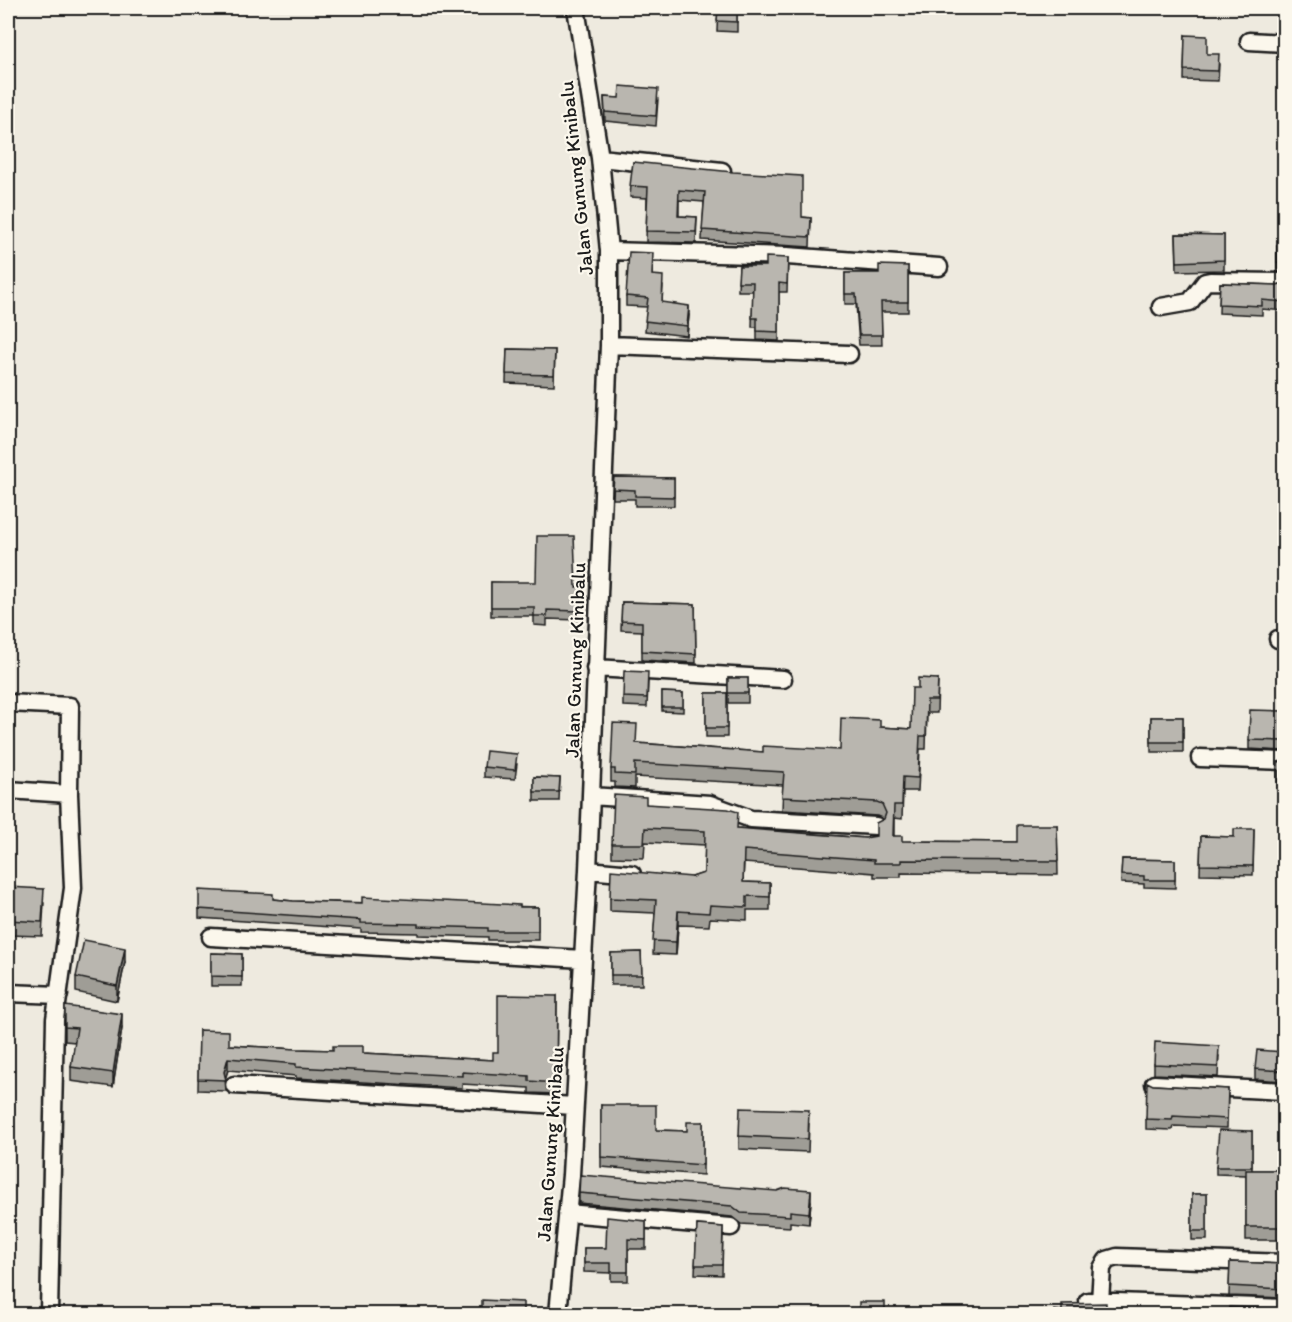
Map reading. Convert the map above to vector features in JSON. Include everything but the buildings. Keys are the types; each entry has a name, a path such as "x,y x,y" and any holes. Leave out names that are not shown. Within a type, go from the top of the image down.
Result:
{"street":[{"name":"Jalan Gunung Kinibalu","path":"558,1314 567,1213 576,1176 574,1106 588,870 609,345 609,251 600,158 576,8"},
{"path":"1249,41 1284,43"},
{"path":"600,158 722,171"},
{"path":"609,251 787,256 939,267"},
{"path":"1161,307 1190,302 1205,282 1284,282"},
{"path":"609,345 849,354"},
{"path":"595,669 783,678"},
{"path":"8,703 70,706 69,794 73,888 59,995 53,1082 49,1314"},
{"path":"1200,758 1284,761"},
{"path":"8,790 69,794"},
{"path":"591,796 710,804 751,819 876,826"},
{"path":"588,870 647,876"},
{"path":"211,936 583,959"},
{"path":"8,993 59,995"},
{"path":"1154,1084 1284,1091"},
{"path":"234,1085 574,1106"},
{"path":"567,1213 731,1227"},
{"path":"1284,1263 1117,1257 1107,1260 1102,1268 1094,1302 1284,1308"}]}
